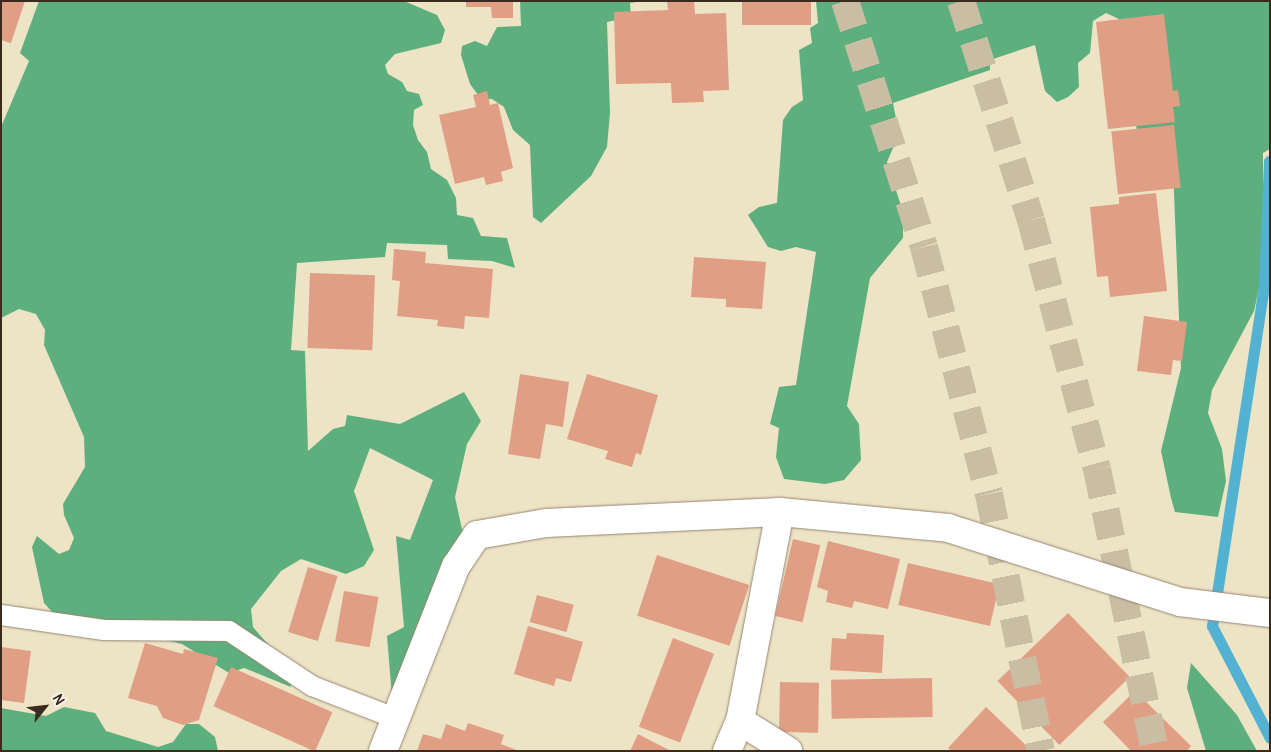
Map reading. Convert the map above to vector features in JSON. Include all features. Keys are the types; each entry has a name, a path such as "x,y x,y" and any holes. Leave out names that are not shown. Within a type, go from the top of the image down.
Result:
{"street":[{"path":"727,751 740,721 780,512"},
{"path":"383,751 398,719 456,566 477,535 546,523 780,512 948,528 1180,602 1267,618"},
{"path":"740,721 788,751"}],"lane":[{"path":"1,615 104,630 229,631 312,686 398,719"}],"green space":[{"path":"39,1 404,1 437,15 445,30 441,43 395,54 385,65 388,74 402,82 407,91 419,94 423,105 414,110 413,125 418,140 427,152 431,169 447,180 456,198 457,215 473,218 481,236 507,238 515,268 492,261 448,259 447,245 387,243 385,257 297,263 291,350 305,351 308,451 333,429 345,426 347,415 400,424 464,392 481,421 467,444 455,497 463,534 392,697 387,636 404,627 396,536 410,540 433,480 370,448 354,491 374,550 364,566 346,574 301,559 281,571 251,609 253,627 287,666 291,687 244,668 229,673 182,644 54,614 44,603 32,547 37,536 59,554 69,550 74,538 64,515 63,504 85,467 84,437 44,345 45,330 36,314 19,309 1,318 1,127 29,61 20,53"},
{"path":"520,1 643,1 630,3 631,17 607,22 610,113 607,147 591,176 541,223 533,217 530,145 513,130 504,107 492,99 481,99 470,84 461,55 462,46 475,41 487,46 497,27 521,26"},
{"path":"816,1 1270,1 1270,149 1263,153 1263,271 1254,311 1212,390 1208,413 1222,449 1226,481 1218,517 1175,512 1171,498 1161,451 1181,368 1173,168 1137,131 1119,19 1106,13 1093,21 1090,53 1078,63 1079,87 1068,97 1057,102 1045,91 1035,45 990,60 990,70 893,103 899,134 887,162 903,212 903,238 870,278 847,406 859,424 861,460 844,480 825,484 784,479 776,457 779,428 770,424 779,387 796,385 816,252 796,247 781,251 768,247 748,215 759,207 777,203 783,120 792,107 803,100 799,50 812,43 810,28 818,23"},
{"path":"1191,663 1237,715 1257,751 1206,751 1187,688"},
{"path":"64,707 95,713 106,731 158,747 173,742 186,724 199,724 215,737 218,751 1,751 1,708 46,716"}],"building":[{"path":"1,1 25,1 11,43 1,40"},
{"path":"466,1 513,1 513,18 492,18 491,7 466,7"},
{"path":"667,1 694,1 695,14 726,13 729,90 703,91 704,102 672,103 671,83 616,84 614,12 668,10"},
{"path":"742,1 811,1 811,25 742,25"},
{"path":"1164,14 1173,91 1178,90 1180,106 1173,107 1175,122 1108,129 1096,22"},
{"path":"487,91 490,105 498,103 513,168 501,172 503,181 486,185 484,177 455,184 439,115 476,107 473,95"},
{"path":"1174,125 1181,188 1118,194 1111,132"},
{"path":"1156,193 1167,291 1110,297 1108,276 1097,277 1090,207 1119,204 1119,197"},
{"path":"394,249 426,252 425,263 493,269 489,318 465,316 464,329 437,326 438,320 397,316 400,281 392,280"},
{"path":"694,257 766,262 762,309 726,307 726,299 691,297"},
{"path":"310,273 375,275 372,350 307,348"},
{"path":"1144,316 1187,322 1182,361 1173,360 1171,375 1137,371"},
{"path":"520,374 569,382 563,427 546,424 540,459 508,454"},
{"path":"587,374 658,395 641,455 636,453 632,467 605,459 608,451 567,439"},
{"path":"793,539 820,545 803,622 775,616"},
{"path":"828,541 900,559 888,609 854,601 852,608 826,602 828,591 817,587"},
{"path":"657,555 749,585 729,646 637,616"},
{"path":"908,563 1000,584 990,626 898,605"},
{"path":"308,567 338,576 318,641 288,632"},
{"path":"344,591 378,597 370,647 335,641"},
{"path":"537,595 574,605 566,632 530,622"},
{"path":"1068,613 1130,677 1059,745 998,681"},
{"path":"528,626 583,642 571,682 556,678 554,686 514,674"},
{"path":"847,633 884,635 882,673 830,670 832,638 846,639"},
{"path":"673,638 714,654 680,742 639,727"},
{"path":"145,643 183,654 184,649 218,658 199,720 183,725 163,718 157,706 128,698"},
{"path":"1,647 31,651 24,703 1,700"},
{"path":"231,667 332,712 314,751 214,706"},
{"path":"932,678 933,717 832,719 831,680"},
{"path":"780,682 819,683 818,733 779,732"},
{"path":"1135,691 1191,746 1187,751 1131,751 1103,722"},
{"path":"986,707 1032,751 952,751 948,748"},
{"path":"468,723 504,735 501,744 519,751 417,751 423,734 441,739 446,724 465,731"},
{"path":"638,734 671,751 630,751"}],"waterway":[{"path":"1269,161 1264,286 1212,626 1270,738"}],"tunnel":[{"path":"845,1 924,247 989,494 1041,751"},
{"path":"961,1 1031,220 1097,469 1155,751"}]}
